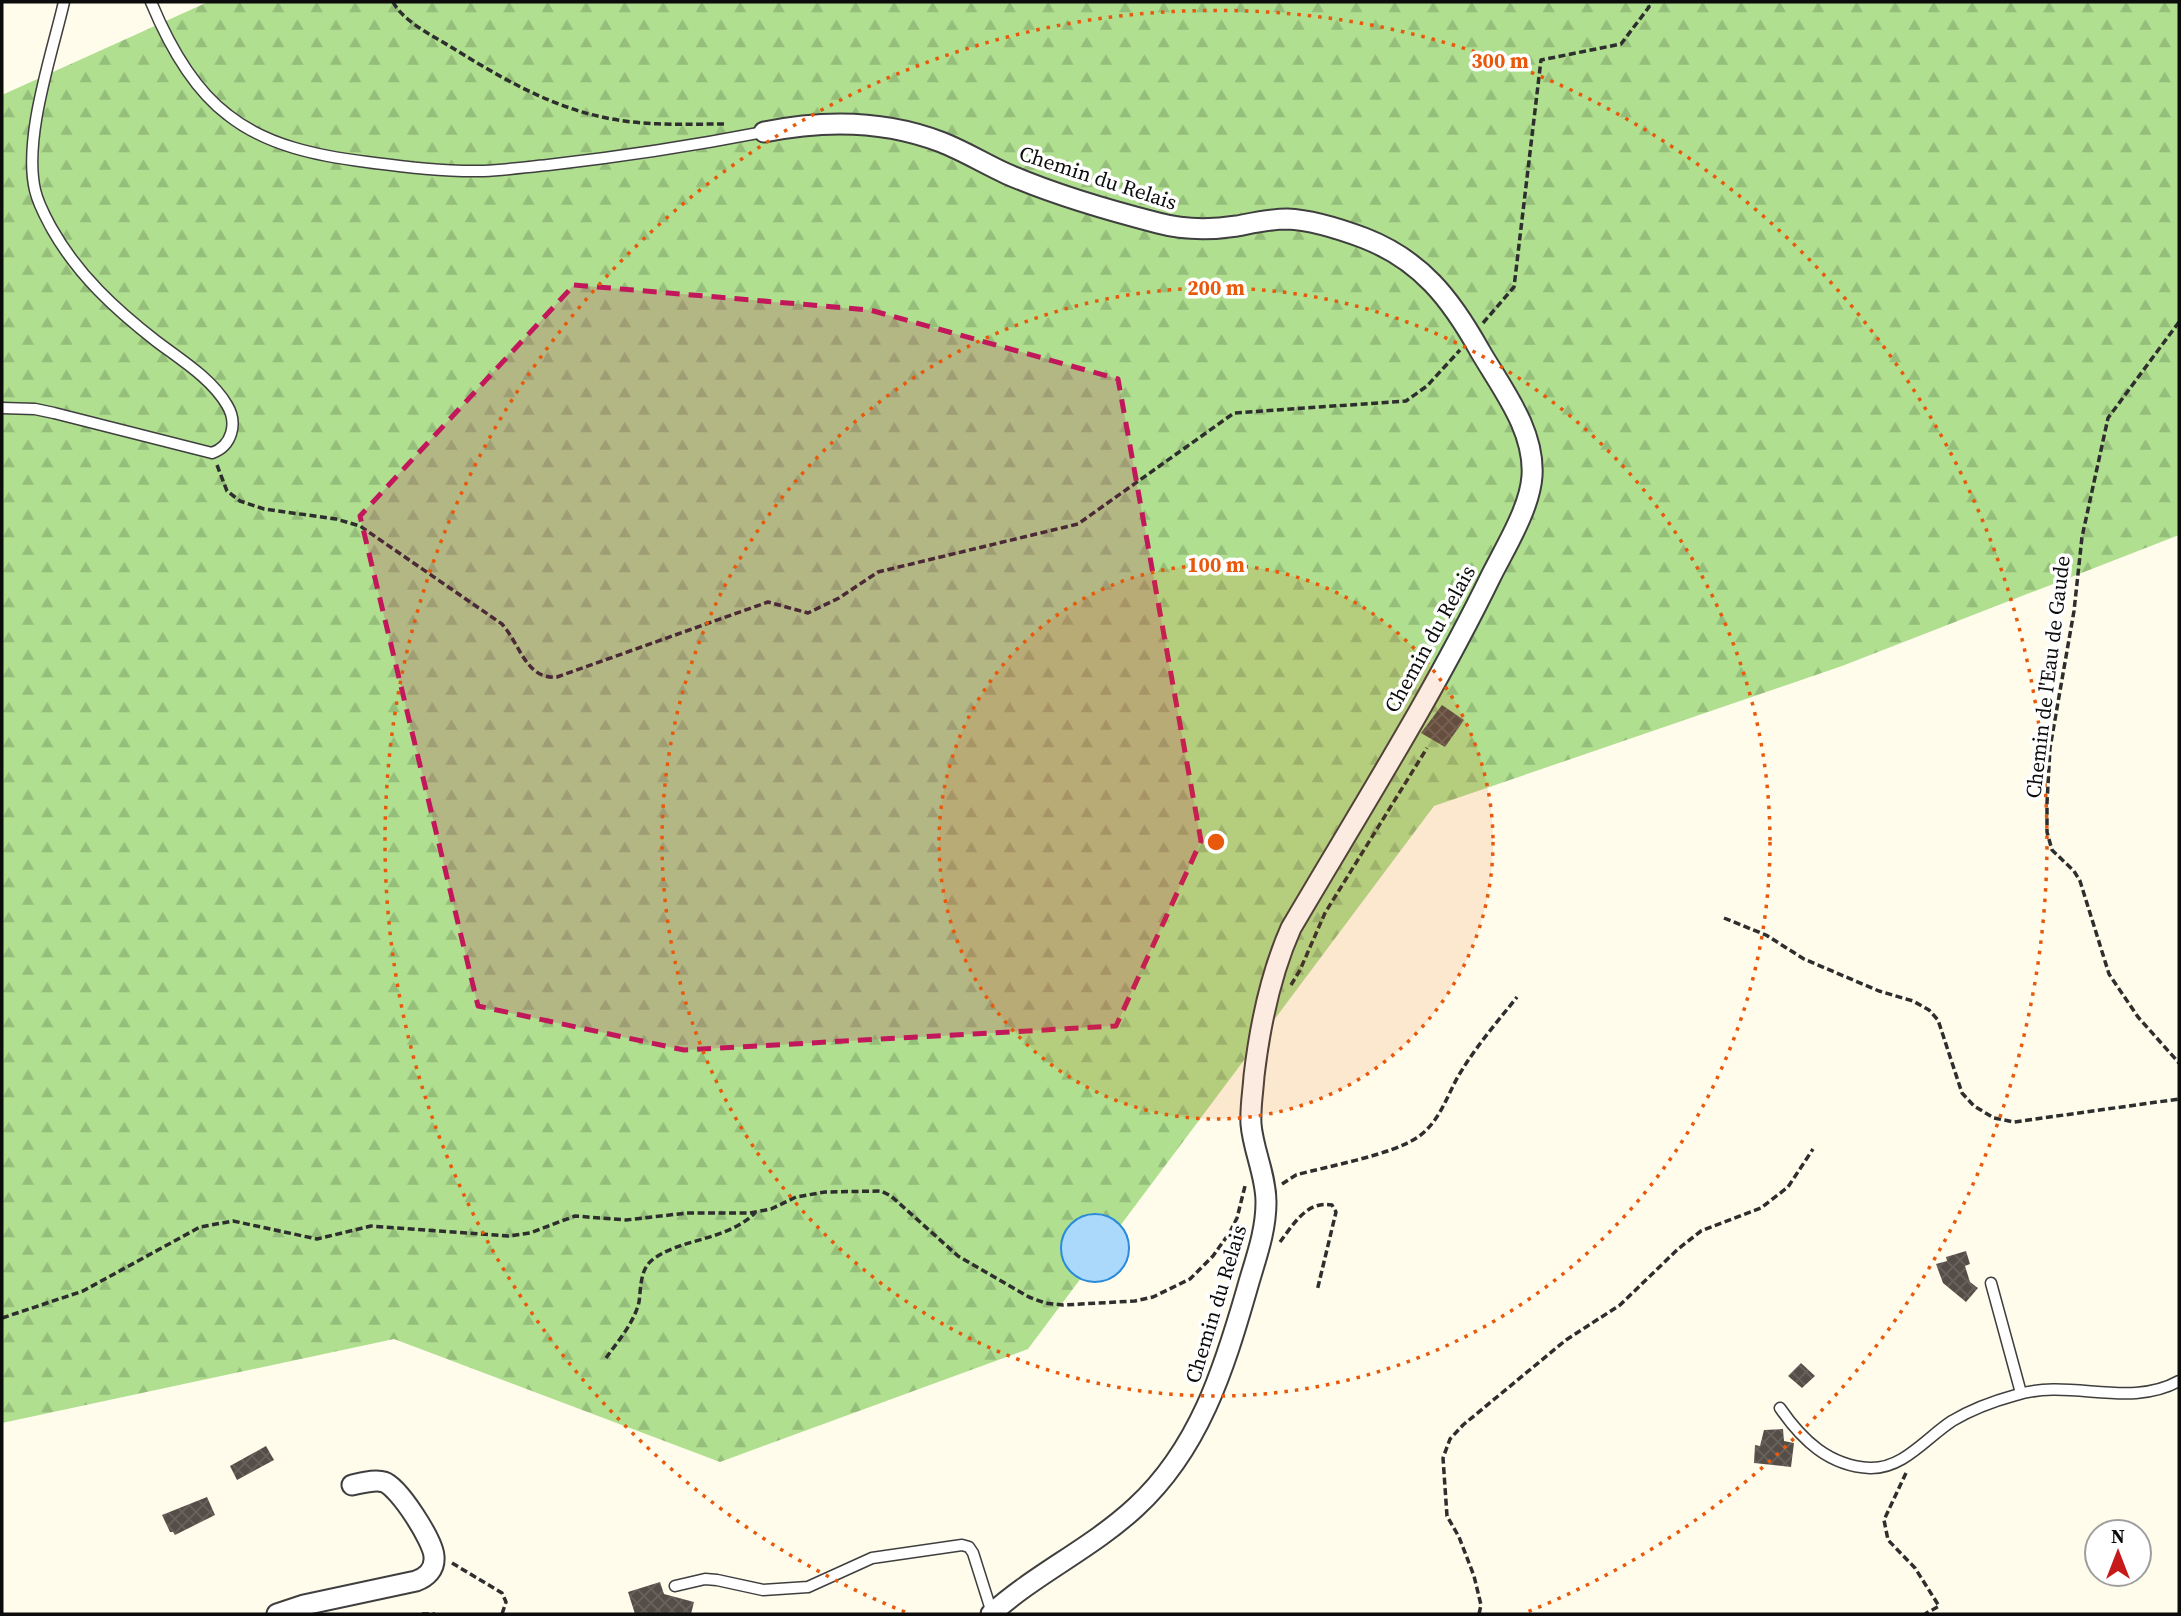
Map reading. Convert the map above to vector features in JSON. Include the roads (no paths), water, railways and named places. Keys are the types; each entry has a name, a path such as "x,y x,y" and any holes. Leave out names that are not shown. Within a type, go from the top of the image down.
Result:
{"street":[{"name":"Chemin du Relais","path":"764,132 819,124 849,123 887,127 943,143 1009,175 1070,197 1175,227 1217,228 1285,219 1338,229 1394,252 1437,285 1472,337 1525,433 1531,459 1529,493 1464,633 1291,928 1280,953 1259,1037 1251,1108 1253,1135 1266,1200 1259,1251 1215,1390 1188,1442 1168,1472 1134,1509 992,1614"},
{"path":"277,1614 304,1605 416,1581 428,1576 435,1559 434,1553 414,1514 393,1487 380,1481 352,1485"}],"lane":[{"path":"2,408 35,408 54,412 212,453 223,447 231,433 232,416 208,381 130,321 96,290 64,250 40,207 34,190 33,146 64,2"},
{"path":"151,2 183,64 211,101 258,135 337,159 430,170 485,171 600,159 764,132"},
{"path":"1991,1283 2021,1393"},
{"path":"1780,1408 1802,1438 1824,1454 1842,1463 1873,1468 1891,1466 1967,1413 2021,1393 2079,1389 2144,1393 2179,1381"},
{"path":"675,1586 705,1579 763,1590 808,1587 872,1558 962,1545 969,1547 973,1553 992,1614"}],"water":[{"path":"1095,1214 1108,1217 1119,1224 1126,1235 1129,1248 1126,1261 1119,1272 1108,1279 1095,1282 1082,1279 1071,1272 1064,1261 1061,1248 1064,1235 1071,1224 1082,1217"}]}
